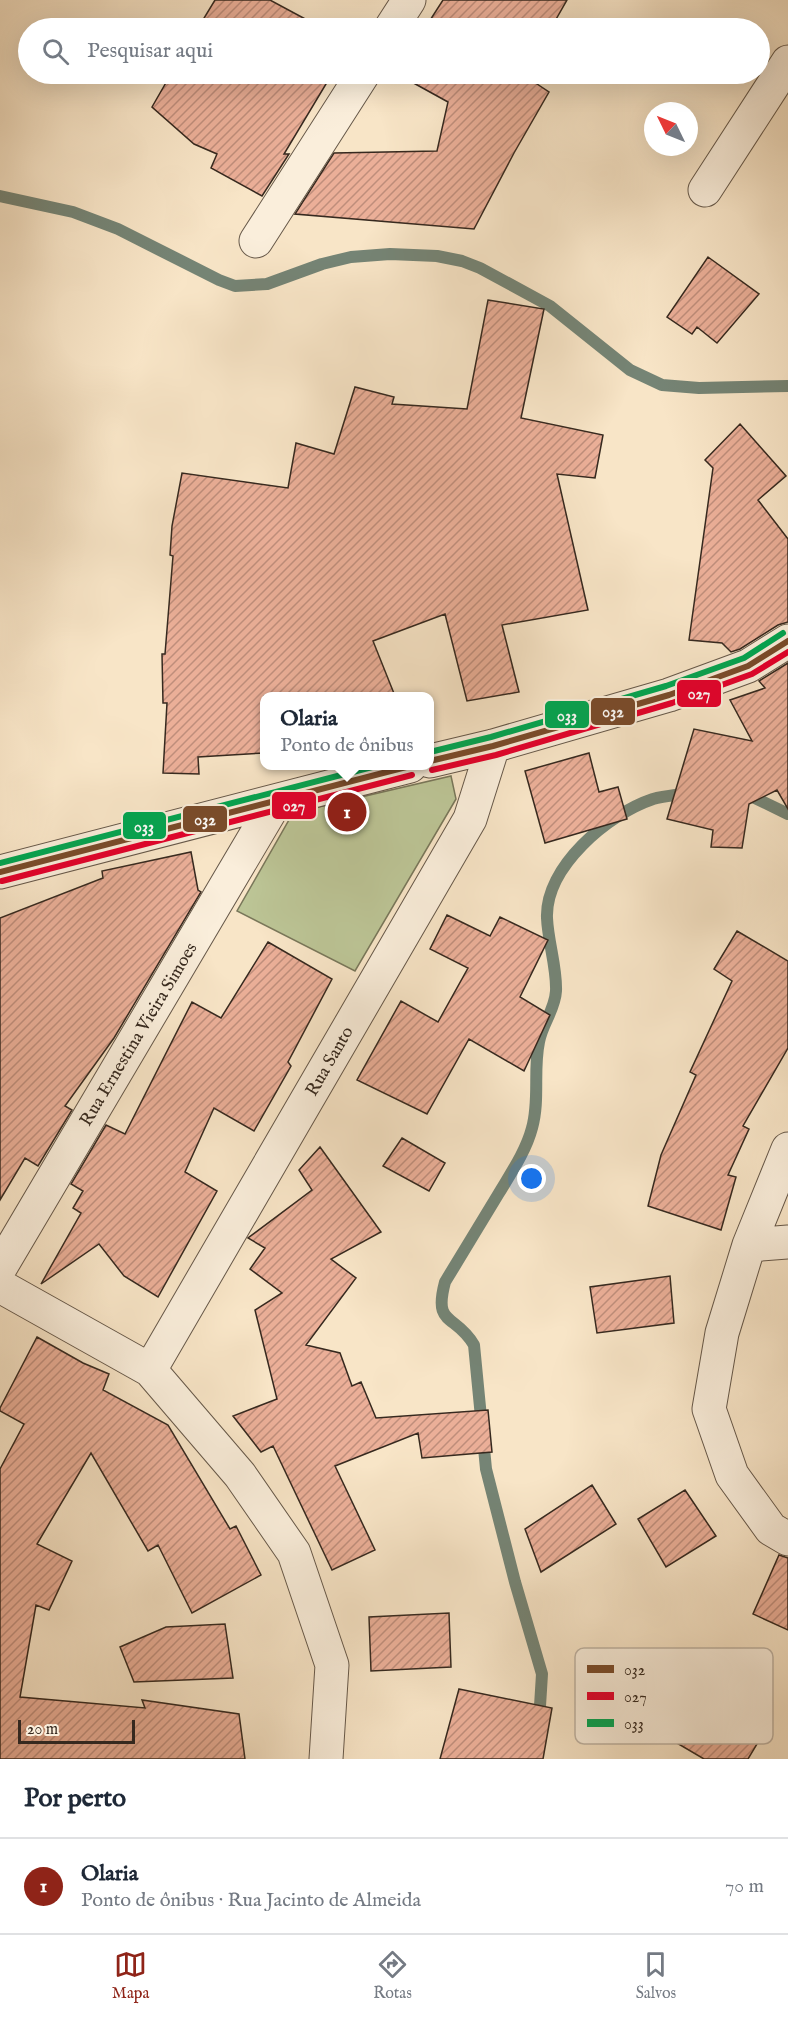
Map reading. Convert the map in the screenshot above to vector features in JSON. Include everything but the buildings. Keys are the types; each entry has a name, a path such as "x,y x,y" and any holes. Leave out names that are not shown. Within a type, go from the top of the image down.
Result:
{"street":[{"path":"397,18 409,0"},
{"path":"705,190 788,62"},
{"path":"256,241 357,84"},
{"path":"434,760 493,746 669,695 748,666 788,641"},
{"name":"Rua Santo","path":"150,1370 470,819 493,746"},
{"path":"0,872 390,770"},
{"name":"Rua Ernestina Vieira Simoes","path":"0,1268 276,801"},
{"path":"788,1149 749,1245 722,1333 709,1409 732,1475 771,1529 788,1539"},
{"path":"749,1245 788,1242"},
{"path":"0,1286 150,1370 240,1475 294,1553 332,1665 326,1759"}],"green space":[{"path":"451,776 456,799 355,971 237,911 293,813"}],"waterway":[{"path":"0,196 73,212 118,229 235,286 267,284 322,264 351,257 390,254 437,256 462,261 480,268 550,306 630,370 662,385 699,388 788,386"},
{"path":"539,1722 542,1674 515,1582 486,1469 474,1345 444,1313 442,1296 445,1282 518,1162 532,1128 536,1107 537,1053 556,991 547,918 549,899 556,880 582,845 617,817 653,799 689,793"},
{"path":"744,795 788,814"}],"transit line":[{"name":"033","path":"434,751 491,737 666,686 744,658 783,633"},
{"name":"032","path":"434,760 493,746 669,695 748,666 788,641"},
{"name":"027","path":"434,770 496,755 672,703 752,674 788,652"},
{"name":"033","path":"0,863 360,770"},
{"name":"032","path":"0,872 395,770"},
{"name":"027","path":"2,881 412,775"}],"place":[{"name":"Olaria","path":"347,812"}]}
